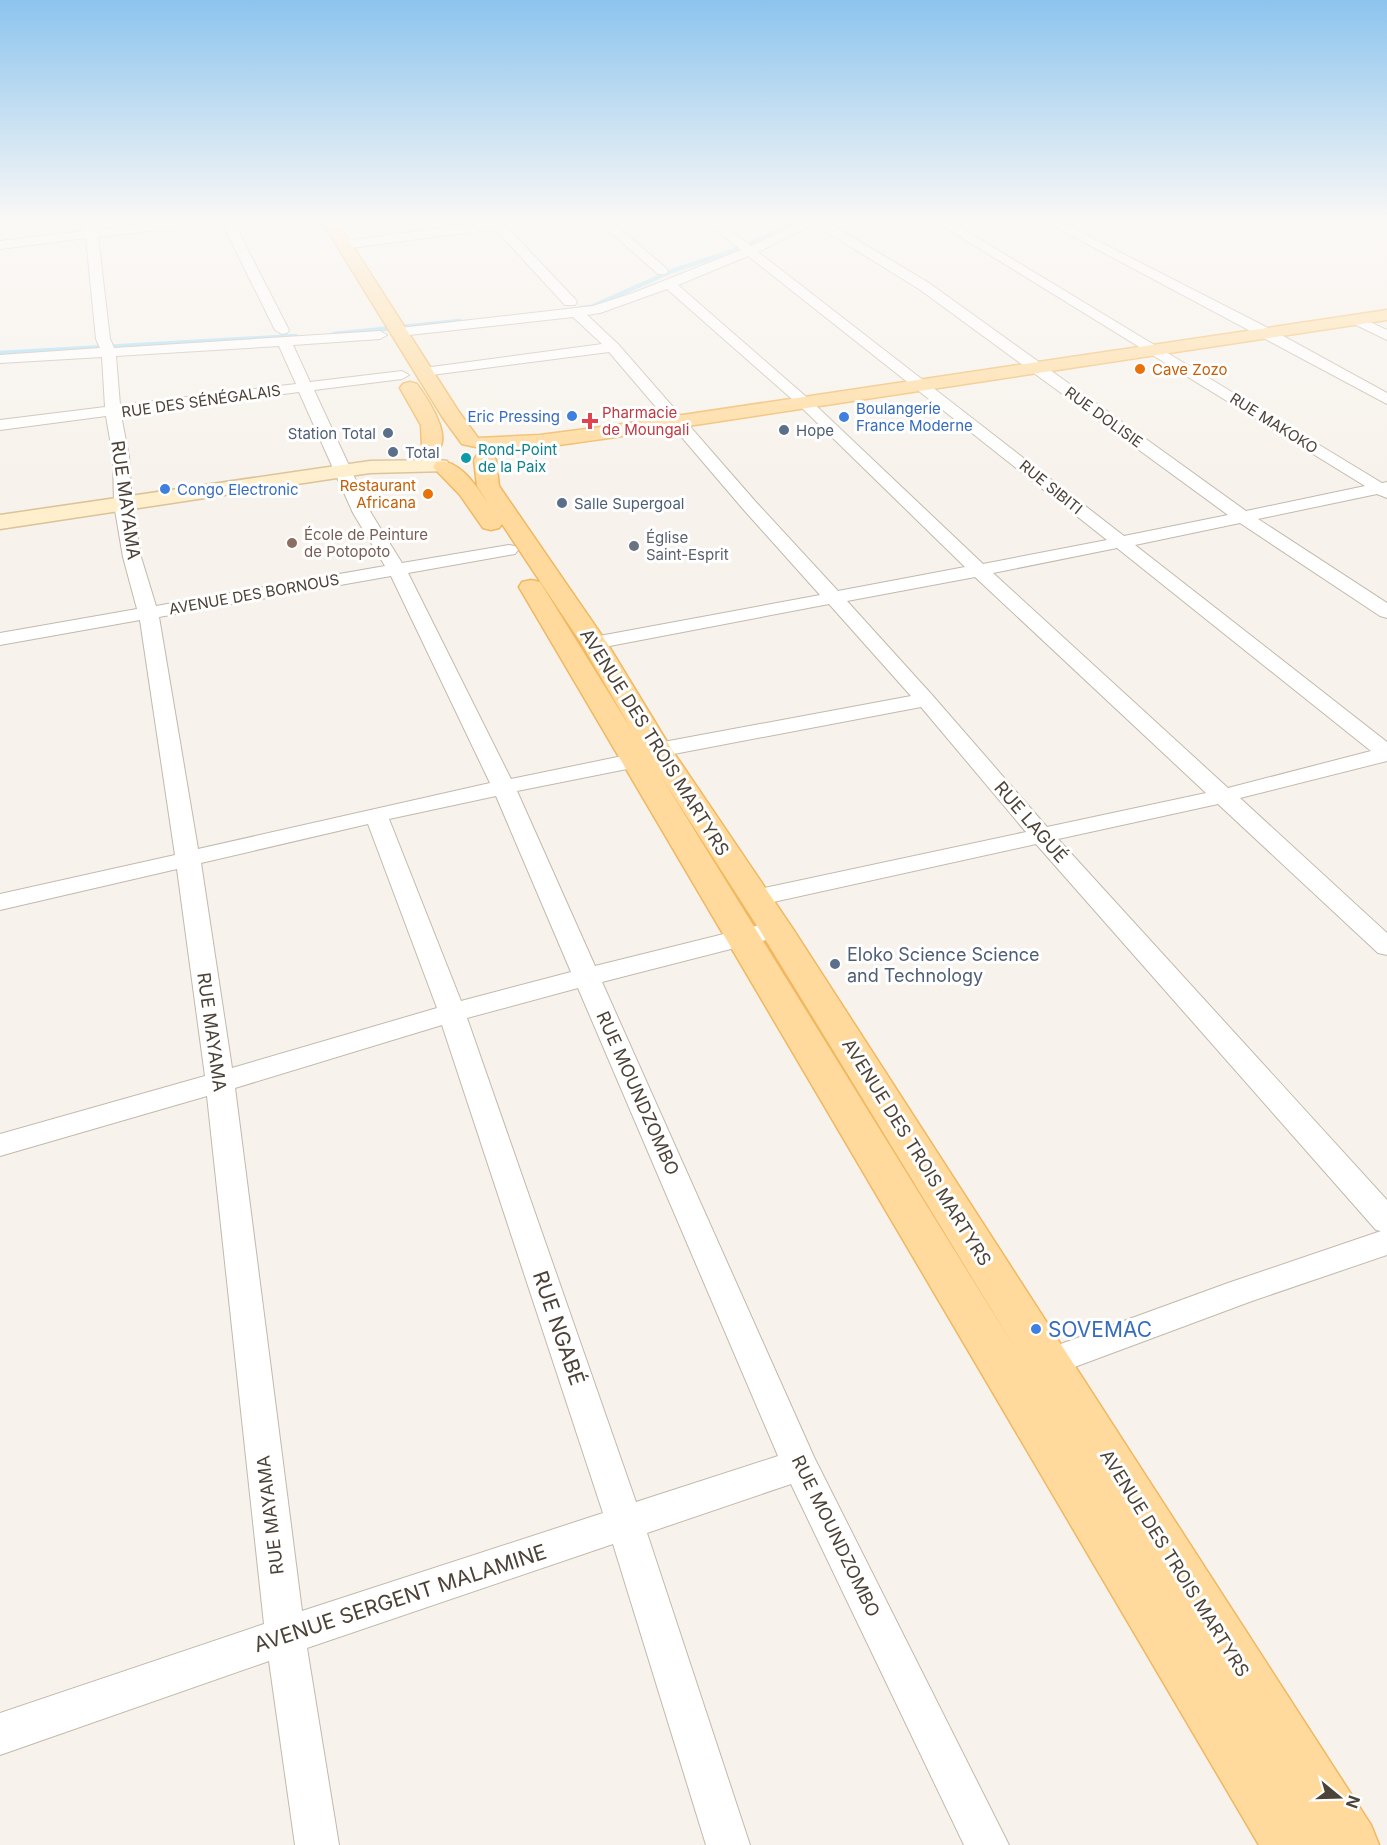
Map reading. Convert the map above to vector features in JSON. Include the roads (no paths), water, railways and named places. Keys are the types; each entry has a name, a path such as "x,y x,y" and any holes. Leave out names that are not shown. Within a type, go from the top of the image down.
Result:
{"main road":[{"name":"AVENUE DES TROIS MARTYRS","path":"376,309 402,375 431,425 488,486 594,643 648,755 754,898 759,933 1009,1378 1291,1845"},
{"path":"0,522 458,453 806,404 1387,315"},
{"name":"AVENUE DES TROIS MARTYRS","path":"384,325 424,372 450,414 468,490 648,755 759,933 1049,1362 1351,1845"}],"street":[{"name":"RUE MAYAMA","path":"101,309 113,412 121,457 123,504 132,557 148,612 188,860 220,1083 285,1636 317,1845"},
{"name":"RUE MOUNDZOMBO","path":"270,309 306,387 356,469 362,513 397,570 502,786 800,1465 987,1845"},
{"path":"428,315 550,309"},
{"path":"0,347 106,346 283,336 561,309"},
{"name":"RUE LAGUÉ","path":"574,309 613,347 834,599 926,700 1042,836 1387,1221"},
{"path":"702,309 806,404 980,571 1387,947"},
{"name":"RUE SIBITI","path":"826,309 1387,754"},
{"name":"RUE DOLISIE","path":"956,309 1243,517 1387,612"},
{"name":"RUE MAKOKO","path":"1087,309 1385,490"},
{"path":"1222,309 1387,399"},
{"path":"1356,320 1387,336"},
{"path":"283,336 384,325"},
{"path":"0,360 106,346"},
{"path":"424,372 613,347"},
{"name":"RUE DES SÉNÉGALAIS","path":"0,425 402,375"},
{"path":"594,643 980,571 1119,541 1385,490"},
{"name":"AVENUE DES BORNOUS","path":"0,639 509,550"},
{"path":"0,902 502,786 926,700"},
{"path":"754,898 1042,836 1387,754"},
{"name":"RUE NGABÉ","path":"376,815 452,1013 625,1524 728,1845"},
{"path":"0,1145 220,1083 452,1013 759,933"},
{"path":"1009,1378 1240,1292 1387,1242"},
{"name":"AVENUE SERGENT MALAMINE","path":"0,1734 285,1636 800,1465"}],"waterway":[{"path":"334,334 460,321"},
{"path":"0,353 296,336"}],"place":[{"name":"Cave Zozo","path":"1140,369"},
{"name":"Eric Pressing","path":"572,416"},
{"name":"Boulangerie France Moderne","path":"844,417"},
{"name":"Pharmacie de Moungali","path":"590,421"},
{"name":"Hope","path":"784,430"},
{"name":"Station Total","path":"388,433"},
{"name":"Total","path":"393,452"},
{"name":"Rond-Point de la Paix","path":"466,458"},
{"name":"Congo Electronic","path":"165,489"},
{"name":"Restaurant Africana","path":"428,494"},
{"name":"Salle Supergoal","path":"562,503"},
{"name":"École de Peinture de Potopoto","path":"292,543"},
{"name":"Église Saint-Esprit","path":"634,546"},
{"name":"Eloko Science Science and Technology","path":"835,964"},
{"name":"SOVEMAC","path":"1036,1329"}]}
